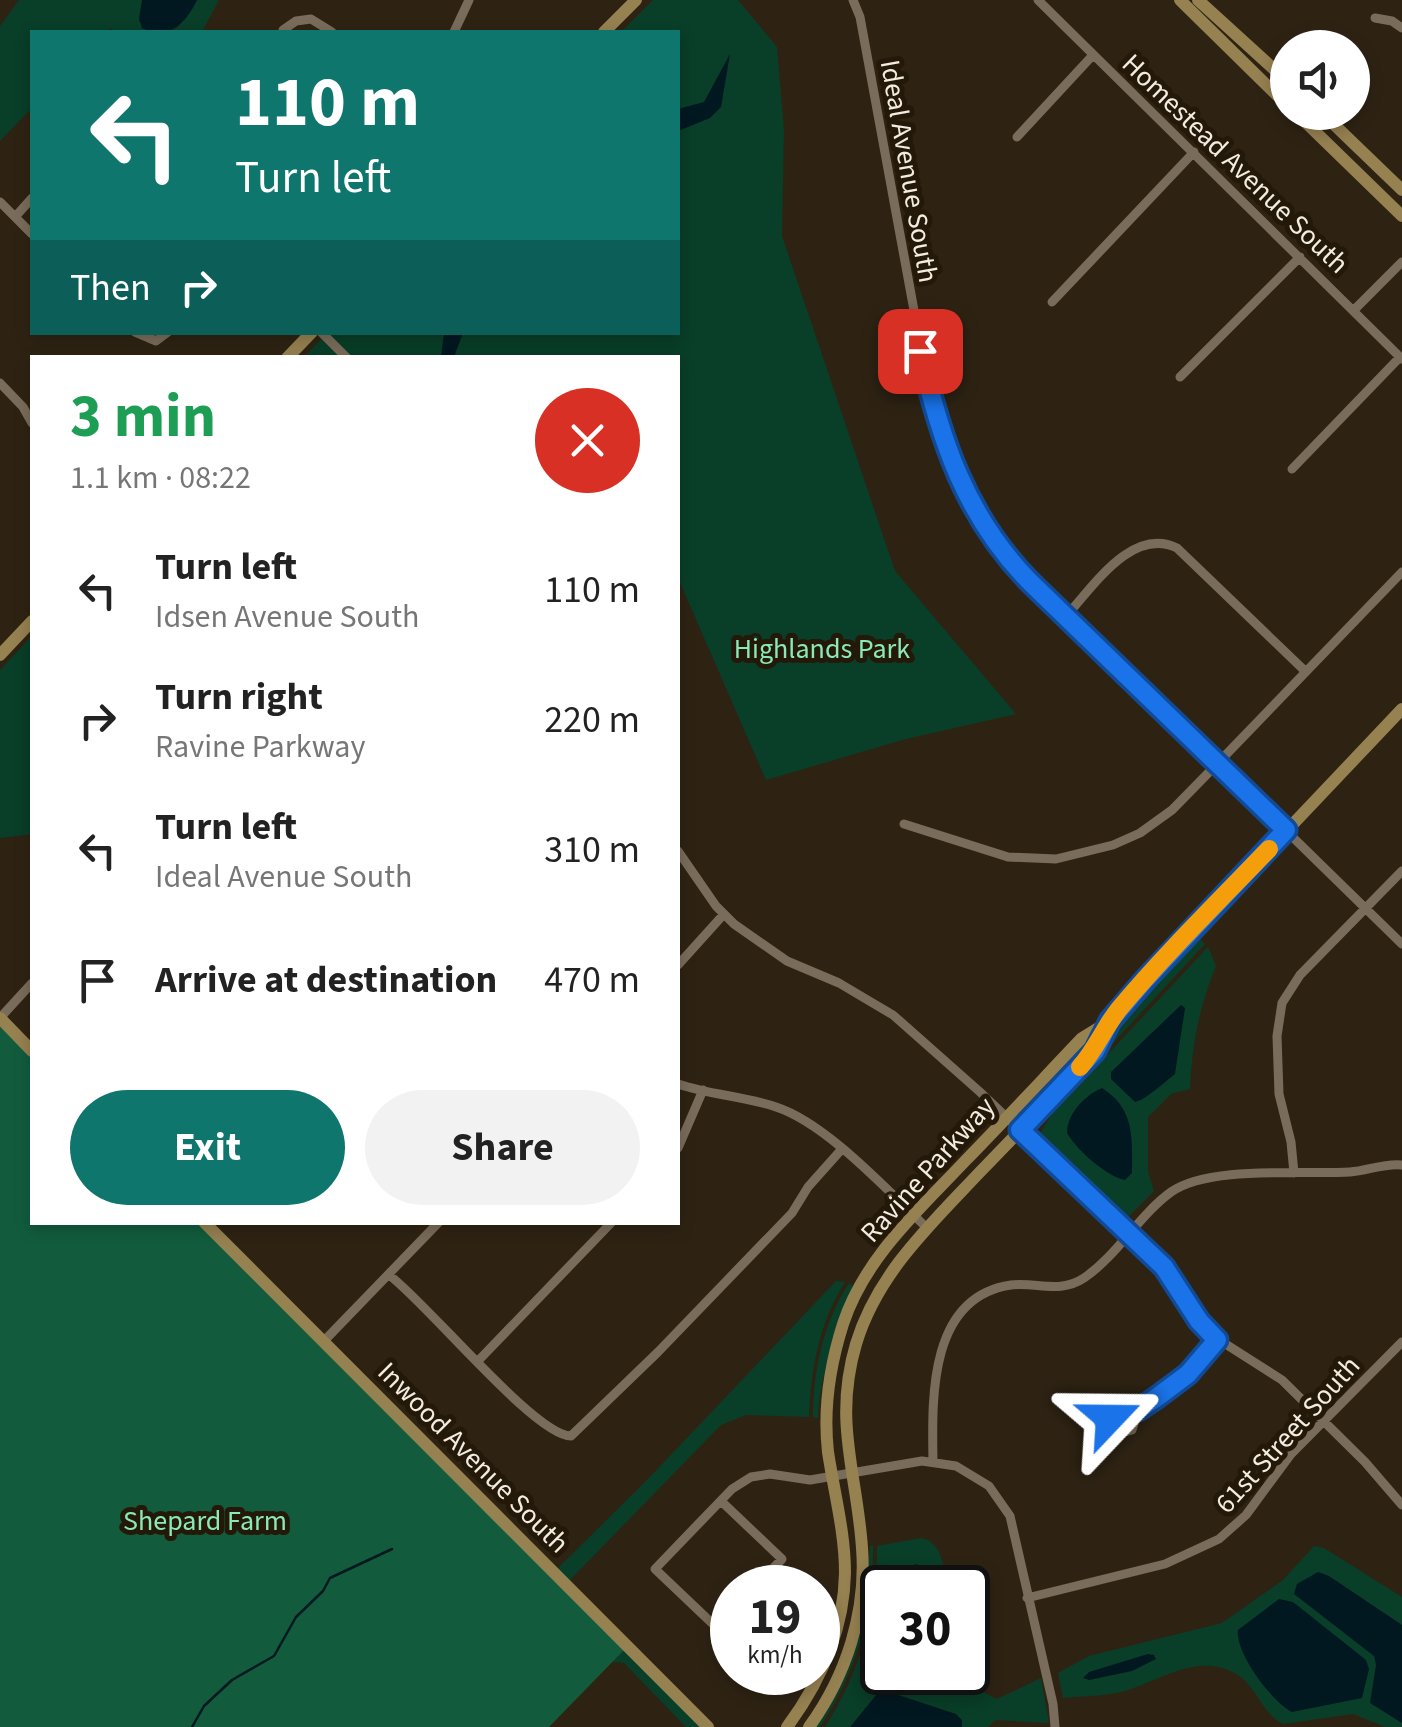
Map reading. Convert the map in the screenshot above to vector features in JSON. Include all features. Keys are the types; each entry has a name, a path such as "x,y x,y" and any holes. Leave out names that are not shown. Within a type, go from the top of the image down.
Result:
{"street":[{"path":"455,30 469,0"},
{"path":"606,30 636,0"},
{"name":"Ideal Avenue South","path":"853,0 860,17 914,320 938,427 964,492 980,520 1014,566 1402,944"},
{"path":"1180,0 1270,88"},
{"path":"1198,0 1270,66"},
{"name":"Homestead Avenue South","path":"1045,2 1093,56 1401,358"},
{"path":"283,30 296,21 311,18 329,30"},
{"path":"1375,18 1390,20 1402,28"},
{"path":"1017,137 1093,56"},
{"path":"1314,130 1402,216"},
{"path":"1340,130 1402,190"},
{"path":"1052,302 1194,152"},
{"path":"15,217 30,200"},
{"path":"0,202 30,232"},
{"path":"1180,377 1300,257"},
{"path":"1354,310 1402,262"},
{"path":"290,355 309,335"},
{"path":"324,335 345,355"},
{"path":"1292,469 1401,358"},
{"path":"0,383 30,419"},
{"path":"1066,616 1137,546 1166,543 1177,548 1305,672"},
{"path":"904,824 1008,857 1068,857 1140,833 1172,810 1402,572"},
{"path":"0,655 30,623"},
{"name":"Ravine Parkway","path":"787,1727 822,1670 840,1617 845,1560 827,1438 827,1401 840,1336 854,1298 873,1264 1082,1038 1110,1021 1402,709"},
{"path":"680,853 724,914 787,960 893,1015 1020,1130 1170,1275 1196,1317 1217,1340 1278,1377 1365,1462 1402,1505"},
{"path":"1294,1173 1292,1142 1279,1097 1280,1013 1296,980 1402,872"},
{"path":"680,962 724,914"},
{"path":"30,985 0,1018 30,1049"},
{"name":"Ravine Parkway","path":"809,1727 844,1664 858,1611 862,1547 850,1473 845,1405 857,1342 886,1280 927,1228 1095,1051 1110,1021"},
{"path":"680,1084 780,1108 811,1124 927,1228"},
{"path":"680,1143 703,1090"},
{"path":"389,1275 528,1411 555,1432 571,1436 792,1214 808,1186 842,1150"},
{"path":"934,1462 932,1406 936,1367 948,1334 965,1308 988,1292 1008,1286 1054,1288 1081,1280 1162,1199 1188,1182 1213,1176 1352,1172 1402,1165"},
{"name":"Inwood Avenue South","path":"207,1225 708,1727"},
{"path":"324,1342 436,1225"},
{"path":"478,1361 609,1225"},
{"path":"1138,1410 1180,1381 1217,1340"},
{"name":"61st Street South","path":"1027,1598 1165,1564 1209,1545 1244,1517 1284,1461 1402,1342"},
{"path":"710,1621 656,1569 738,1484 760,1475 805,1480 934,1462 972,1474 1002,1502 1014,1529 1055,1727"},
{"path":"720,1501 782,1559 776,1565"}],"green space":[{"path":"19,0 142,0 142,28 147,30 30,30 30,110 0,141 0,26"},
{"path":"197,0 219,0 203,30 172,30"},
{"name":"Highlands Park","path":"653,0 738,0 777,47 784,129 782,236 895,571 1016,714 906,739 766,780 680,583 680,355 306,355 325,335 680,335 680,30 623,30"},
{"path":"30,638 30,834 0,838 0,670"},
{"path":"1198,937 1205,944 1033,1133 1034,1123 1093,1061"},
{"path":"1208,947 1216,966 1197,1026 1190,1089 1171,1094 1148,1117 1148,1172 1154,1191 1124,1221 1037,1138 1052,1114"},
{"name":"Shepard Farm","path":"0,1025 30,1056 30,1225 200,1225 624,1650 549,1727 0,1727"},
{"path":"836,1281 845,1282 818,1347 809,1417 746,1415 721,1425 569,1581 557,1569"},
{"path":"849,1283 854,1287 826,1367 818,1418 813,1417 821,1348 832,1314"},
{"path":"928,1540 938,1550 943,1565 876,1565 877,1546"},
{"path":"873,1545 873,1565 869,1565"},
{"path":"1314,1546 1324,1548 1402,1597 1402,1727 1385,1727 1353,1714 1283,1724 1269,1713 1243,1679 1208,1666 1180,1670 1118,1693 1063,1698 1058,1673 1089,1656 1222,1623 1283,1580"},
{"path":"860,1613 860,1643 840,1692 840,1664"},
{"path":"624,1650 700,1727 686,1727 624,1663 612,1662"},
{"path":"860,1654 860,1695 989,1695 997,1699 1041,1678 1049,1723 996,1720 988,1727 825,1727"},
{"path":"828,1695 838,1695 820,1727 815,1727"}],"water":[{"path":"142,0 197,0 188,16 170,30 142,28"},
{"path":"730,54 721,107 710,118 680,130 680,108 704,102"},
{"path":"444,335 462,335 455,355 441,355"},
{"path":"1181,1005 1185,1008 1175,1074 1135,1102 1111,1079 1111,1072"},
{"path":"1102,1088 1121,1105 1129,1125 1132,1173 1125,1180 1093,1161 1067,1133 1078,1106"},
{"path":"1318,1572 1402,1625 1402,1723 1370,1703 1374,1656 1294,1594 1297,1584"},
{"path":"1279,1599 1293,1602 1366,1660 1369,1669 1362,1698 1292,1712 1265,1688 1242,1651 1238,1630"},
{"path":"1148,1654 1156,1659 1132,1671 1083,1678 1089,1672"},
{"path":"876,1695 898,1695 956,1714 962,1720 962,1727 850,1727"}],"waterway":[{"path":"192,1727 204,1706 232,1680 274,1656 296,1617 323,1591 330,1578 392,1549"}],"slow traffic":[{"path":"1080,1067 1137,989 1269,849"}],"route":[{"path":"920,351 938,427 952,465 998,546 1030,582 1286,830 1146,979 1110,1021 1095,1051 1020,1130 1164,1267 1199,1321 1217,1340 1174,1386 1138,1410 1117,1408 1110,1418"}]}
